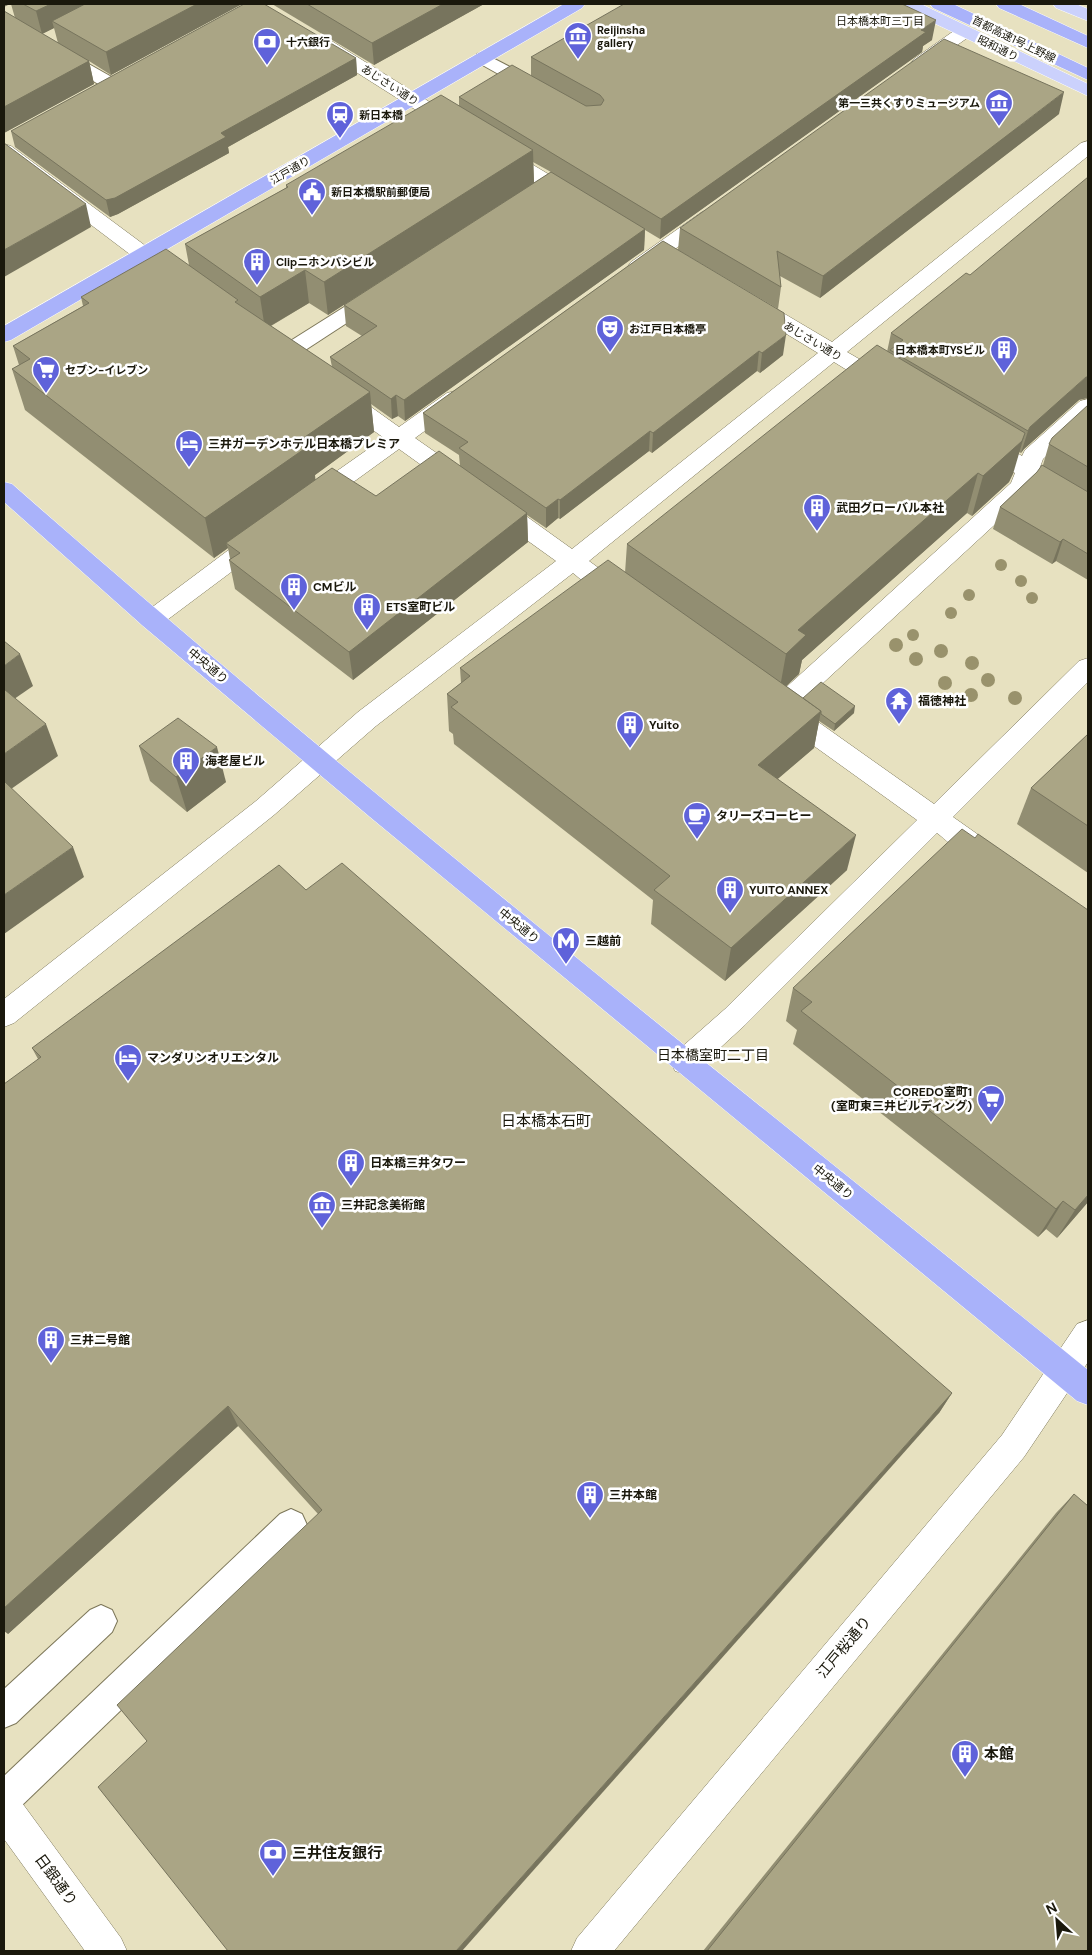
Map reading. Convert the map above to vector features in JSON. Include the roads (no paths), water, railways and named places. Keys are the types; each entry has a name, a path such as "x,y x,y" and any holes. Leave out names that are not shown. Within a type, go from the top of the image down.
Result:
{"highway":[{"name":"江戸通り","path":"4,335 576,4"},
{"name":"首都高速1号上野線","path":"939,4 1088,75"},
{"path":"974,4 1088,59"},
{"path":"1005,4 1088,43"},
{"path":"1040,4 1088,26"},
{"name":"中央通り","path":"4,490 151,620 319,760 685,1062 1076,1380"}],"main road":[{"name":"昭和通り","path":"908,4 1088,91"},
{"path":"1062,4 1088,16"}],"street":[{"path":"901,77 964,32"},
{"name":"あじさい通り","path":"308,35 593,209"},
{"path":"94,93 128,75"},
{"path":"6,144 186,286"},
{"path":"4,1015 265,808 367,719 573,561 1088,147"},
{"path":"626,275 725,204"},
{"name":"あじさい通り","path":"736,295 897,391"},
{"path":"322,382 636,607"},
{"path":"296,512 472,385"},
{"path":"1008,870 772,703 1021,487 1029,470 1033,455 1088,406"},
{"path":"963,431 1088,506"},
{"path":"151,620 272,529"},
{"path":"685,1062 742,1010 1088,667"},
{"name":"江戸桜通り","path":"590,1951 1013,1446 1076,1380 1088,1335"},
{"name":"日銀通り","path":"4,1809 108,1951"}],"lane":[{"path":"4,21 111,84"},
{"path":"42,44 58,35"},
{"path":"483,58 550,96"},
{"path":"531,196 550,184"},
{"path":"283,355 391,286"},
{"path":"4,1799 292,1525"},
{"path":"4,1711 101,1621"}],"place":[{"name":"Reijinsha gallery","path":"578,60"},
{"name":"十六銀行","path":"267,66"},
{"name":"第一三共くすりミュージアム","path":"999,127"},
{"name":"新日本橋","path":"340,139"},
{"name":"新日本橋駅前郵便局","path":"312,216"},
{"name":"Clipニホンバシビル","path":"257,286"},
{"name":"お江戸日本橋亭","path":"610,353"},
{"name":"日本橋本町YSビル","path":"1004,374"},
{"name":"セブン-イレブン","path":"46,394"},
{"name":"三井ガーデンホテル日本橋プレミア","path":"189,468"},
{"name":"武田グローバル本社","path":"817,532"},
{"name":"CMビル","path":"294,611"},
{"name":"ETS室町ビル","path":"367,631"},
{"name":"福徳神社","path":"899,725"},
{"name":"Yuito","path":"630,749"},
{"name":"海老屋ビル","path":"186,785"},
{"name":"タリーズコーヒー","path":"697,840"},
{"name":"YUITO ANNEX","path":"730,914"},
{"name":"三越前","path":"566,965"},
{"name":"マンダリンオリエンタル","path":"128,1082"},
{"name":"COREDO室町1 (室町東三井ビルディング)","path":"991,1123"},
{"name":"日本橋三井タワー","path":"351,1187"},
{"name":"三井記念美術館","path":"322,1229"},
{"name":"三井二号館","path":"51,1364"},
{"name":"三井本館","path":"590,1519"},
{"name":"本館","path":"965,1778"},
{"name":"三井住友銀行","path":"273,1877"}],"district":[{"name":"日本橋本町三丁目","path":"880,21"},
{"name":"日本橋室町二丁目","path":"713,1055"},
{"name":"日本橋本石町","path":"546,1121"}]}
